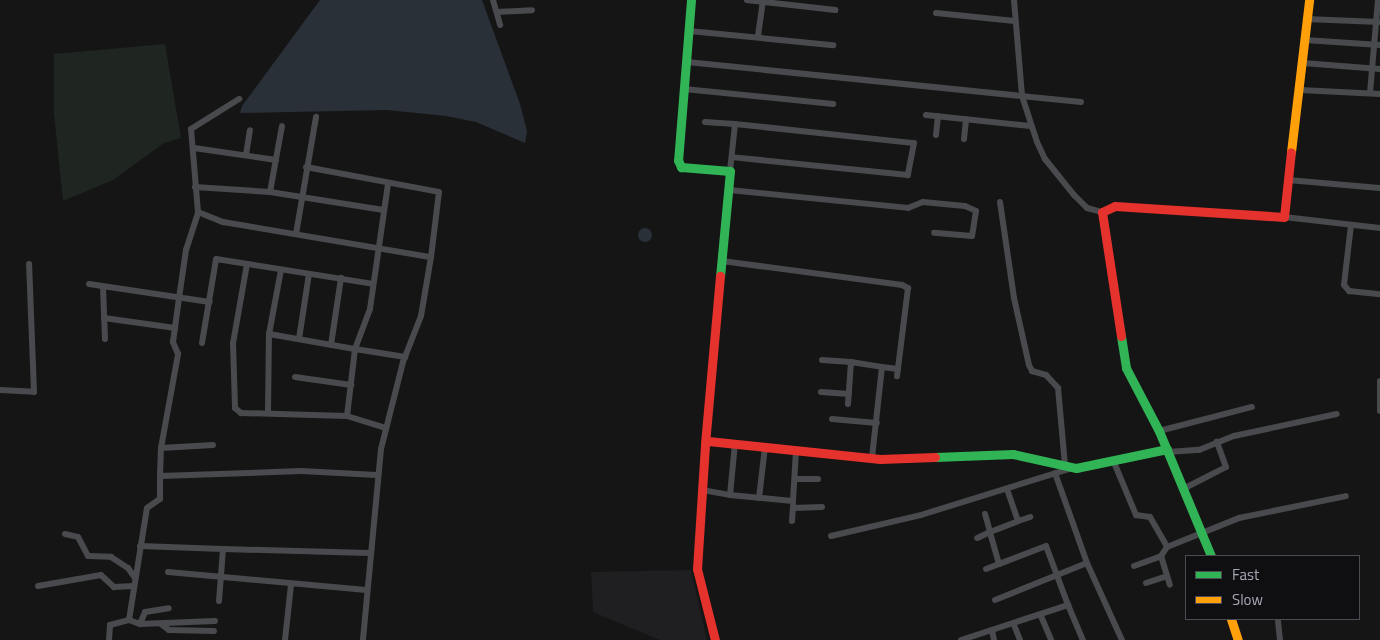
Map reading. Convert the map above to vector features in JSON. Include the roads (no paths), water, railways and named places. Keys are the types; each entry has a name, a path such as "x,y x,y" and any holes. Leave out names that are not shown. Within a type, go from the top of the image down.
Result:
{"street":[{"path":"494,0 500,25"},
{"path":"692,0 678,160 681,167 730,171"},
{"path":"747,0 835,10"},
{"path":"1014,0 1022,96 1030,126 1045,159 1087,208 1102,212 1115,206 1284,217 1380,228"},
{"path":"1284,217 1309,0"},
{"path":"1370,92 1377,44 1378,0"},
{"path":"758,36 763,2"},
{"path":"497,12 532,10"},
{"path":"936,13 1015,21"},
{"path":"1306,19 1378,22"},
{"path":"689,31 758,36 833,45"},
{"path":"1305,40 1377,44"},
{"path":"687,62 1081,102"},
{"path":"1303,63 1380,69"},
{"path":"684,89 833,104"},
{"path":"1300,90 1380,94"},
{"path":"129,620 147,508 160,498 162,448 178,354 173,342 186,250 198,212 191,129 239,99"},
{"path":"926,115 1030,126"},
{"path":"936,135 938,116"},
{"path":"296,234 316,117"},
{"path":"964,138 966,119"},
{"path":"705,122 913,142 911,174 732,157"},
{"path":"715,640 697,569 705,444 735,124"},
{"path":"270,192 282,126"},
{"path":"246,155 250,130"},
{"path":"194,148 276,160"},
{"path":"306,167 388,184 439,192 421,316 406,357 386,428 377,475 363,640"},
{"path":"1288,180 1380,188"},
{"path":"347,416 355,349 367,322 388,184"},
{"path":"195,187 270,192 384,210"},
{"path":"729,190 908,208 923,202 965,206 976,211 972,236 934,233"},
{"path":"1000,202 1009,273 1029,365 1032,371 1046,375 1058,388 1069,466"},
{"path":"198,212 223,222 431,257"},
{"path":"1102,212 1126,368 1159,431 1211,555"},
{"path":"1351,225 1344,286 1349,290 1380,294"},
{"path":"202,343 216,259 373,284"},
{"path":"722,261 902,284 908,288 897,376"},
{"path":"0,390 34,392 29,264"},
{"path":"247,264 233,343 235,408 241,413 268,412 347,416 386,428"},
{"path":"268,412 269,334 281,270"},
{"path":"299,339 309,274"},
{"path":"332,345 341,278"},
{"path":"88,284 210,302"},
{"path":"103,287 105,339"},
{"path":"104,318 175,328"},
{"path":"269,334 406,357"},
{"path":"822,360 898,369"},
{"path":"848,404 851,362"},
{"path":"872,458 882,367"},
{"path":"294,377 351,385"},
{"path":"1380,381 1380,411"},
{"path":"821,392 849,394"},
{"path":"1159,431 1252,407"},
{"path":"831,536 922,515 1055,473 1069,466 1167,450 1184,452 1234,436 1337,414"},
{"path":"832,419 876,423"},
{"path":"705,444 715,440 765,448 872,458 1012,454 1069,466"},
{"path":"1183,489 1226,467 1217,442"},
{"path":"730,495 735,443"},
{"path":"162,448 214,445"},
{"path":"759,498 765,448"},
{"path":"792,521 796,450"},
{"path":"1113,460 1136,515 1150,517 1167,547"},
{"path":"160,476 301,471 377,475"},
{"path":"1055,473 1086,563 1122,640"},
{"path":"795,479 818,479"},
{"path":"1008,488 1018,521"},
{"path":"702,490 793,505 822,507"},
{"path":"1134,566 1161,556 1167,547 1239,518 1346,496"},
{"path":"985,514 999,564"},
{"path":"977,538 1030,517"},
{"path":"66,534 78,537 88,556 111,557 128,568 135,578"},
{"path":"140,546 369,552"},
{"path":"986,569 1046,546 1083,640"},
{"path":"219,601 223,549"},
{"path":"1161,556 1170,585"},
{"path":"995,600 1086,563"},
{"path":"168,572 222,576 291,585 366,590"},
{"path":"38,586 101,575 114,587 134,586"},
{"path":"1146,583 1167,576"},
{"path":"286,640 291,585"},
{"path":"961,640 1014,625 1068,605"},
{"path":"140,624 146,612 169,608"},
{"path":"1041,616 1051,640"},
{"path":"109,640 110,625 129,620 140,624 214,621"},
{"path":"1231,620 1238,640"},
{"path":"1278,621 1280,640"},
{"path":"161,624 169,630 214,631"},
{"path":"1014,625 1020,640"},
{"path":"992,630 994,640"}]}
